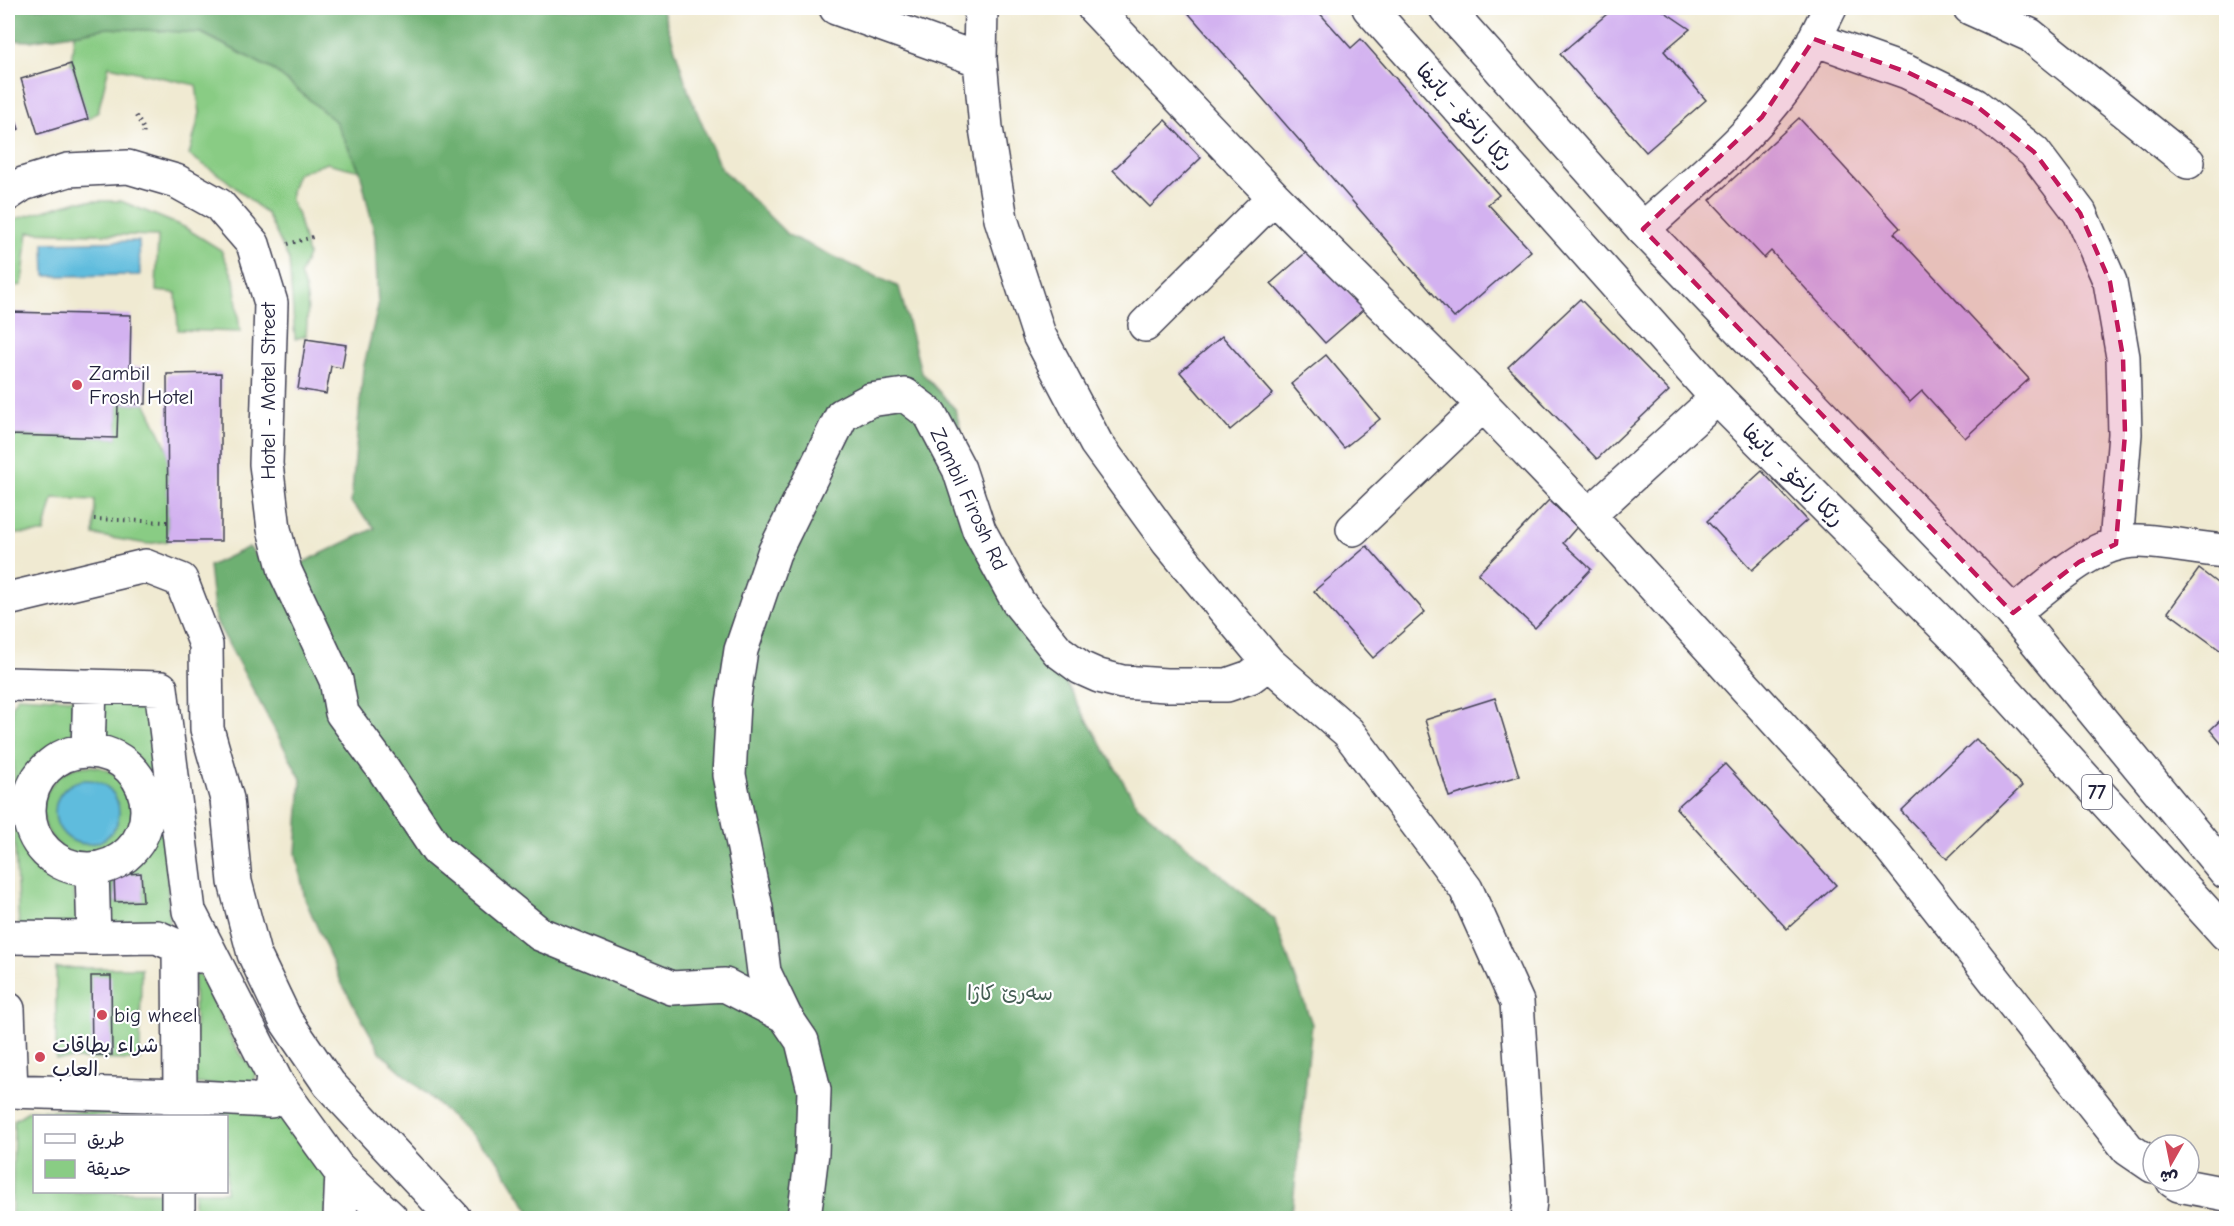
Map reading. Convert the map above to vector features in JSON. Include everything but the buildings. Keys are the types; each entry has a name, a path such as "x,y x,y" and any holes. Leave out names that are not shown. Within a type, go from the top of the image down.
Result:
{"main road":[{"path":"836,8 980,60"},
{"path":"981,8 980,60 986,128 1001,219 1040,335 1096,443 1168,542 1269,663 1348,732 1467,889 1517,1002 1530,1201 1528,1218"},
{"path":"1094,8 1274,197 1483,405 1589,515 1887,843 2128,1149 2141,1158"},
{"name":"رێکا زاخۆ - باتیفا","path":"1369,8 1716,398 1967,649 2226,934"},
{"path":"1446,8 1643,229 2013,613 2226,872"},
{"path":"1643,229 1762,117 1791,79 1830,8"},
{"path":"1971,8 2030,35 2188,162"},
{"path":"1814,39 1907,72 1975,105 2034,152 2080,213 2110,282 2123,357 2125,434 2116,543"},
{"name":"Hotel - Motel Street","path":"8,194 23,184 68,170 128,167 176,181 219,205 253,244 271,303 266,464 274,529 285,571 336,680 342,713 384,770 437,850 540,934 672,988 725,985 785,1016"},
{"path":"1145,326 1274,197"},
{"name":"Zambil Firosh Rd","path":"804,1218 812,1153 814,1090 802,1041 785,1016 764,972 756,908 729,775 733,702 741,650 774,553 842,415 870,400 905,395 930,414 959,469 979,530 1018,602 1058,651 1081,668 1122,682 1227,686 1250,677 1269,663"},
{"path":"1589,515 1716,398"},
{"path":"1353,529 1483,405"},
{"path":"2013,613 2079,562 2096,551 2116,543 2137,541 2226,551"},
{"path":"8,598 145,566 181,580 206,645 207,729 227,799 235,882 254,954 286,1021 329,1084 454,1218"},
{"path":"8,684 161,688 162,809 189,911 273,1076 330,1158 391,1218"},
{"path":"88,751 90,686"},
{"path":"88,751 112,755 129,766 141,782 148,801 162,809 148,821 141,839 128,855 111,866 92,870 72,868 54,860 40,847 32,829 18,809 32,791 41,773 56,760 74,752 88,751"},
{"path":"92,870 94,938"},
{"path":"8,938 157,937 213,961"},
{"path":"179,948 180,1106"},
{"path":"8,1009 9,1091 180,1106 270,1101 273,1076"},
{"path":"340,1218 342,1172"},
{"path":"2201,1189 2226,1194"},
{"path":"178,1193 178,1218"}],"path":[{"path":"94,519 168,522"}],"highlighted area":[{"path":"1814,39 1907,72 1975,105 2034,152 2080,213 2110,282 2123,357 2125,434 2116,544 2079,562 2013,613 1643,229 1762,117"}],"green space":[{"name":"سەرێ کاژا","path":"8,8 662,8 689,93 720,167 788,235 899,287 921,372 955,409 970,462 1018,602 1137,805 1274,919 1312,1024 1293,1203 1288,1218 534,1218 495,1156 381,1053 342,984 305,899 296,853 301,779 215,619 209,566 249,547 280,584 285,571 375,528 351,503 363,369 378,307 375,236 360,171 335,121 275,71 202,33 108,28 30,41 8,40"},
{"path":"108,28 201,33 275,71 335,121 360,171 327,163 297,174 291,193 308,255 300,275 307,298 306,336 295,339 289,260 267,214 225,179 189,155 200,113 196,85 109,66 98,112 88,119 71,64 74,34"},
{"path":"78,201 121,201 184,227 221,250 234,279 240,332 178,330 176,293 156,291 158,236 28,232 22,285 8,287 8,221"},
{"path":"118,404 146,404 168,450 168,541 147,544 94,535 95,500 53,498 44,533 8,534 8,435 117,438"},
{"path":"99,695 150,698 161,797 157,796 137,757 103,740"},
{"path":"18,696 73,699 72,742 52,751 34,766 19,791 14,786 12,705"},
{"path":"88,766 105,769 120,779 130,794 133,811 130,828 120,843 105,853 88,856 71,853 56,843 46,828 43,811 46,794 56,779 71,769"},
{"path":"166,822 169,925 106,924 103,877 114,875 115,902 142,901 141,874 125,875 157,823"},
{"path":"14,828 22,829 29,847 41,860 72,880 79,925 19,928"},
{"path":"56,968 141,968 140,1060 56,1059"},
{"path":"194,974 200,975 238,1051 257,1073 253,1084 196,1084"},
{"path":"205,1109 257,1111 288,1118 328,1172 326,1218 194,1218 194,1193 228,1193 228,1115 196,1115"},
{"path":"30,1110 154,1115 33,1115 33,1193 166,1193 166,1218 12,1218 14,1120"}],"water":[{"path":"139,241 140,275 45,276 44,243"},
{"path":"87,780 105,786 113,794 119,812 113,830 105,838 87,844 69,838 61,830 55,812 61,794 69,786"}],"place":[{"name":"Zambil Frosh Hotel","path":"77,385"},
{"name":"big wheel","path":"102,1015"},
{"name":"شراء بطاقات العاب","path":"40,1057"}]}
